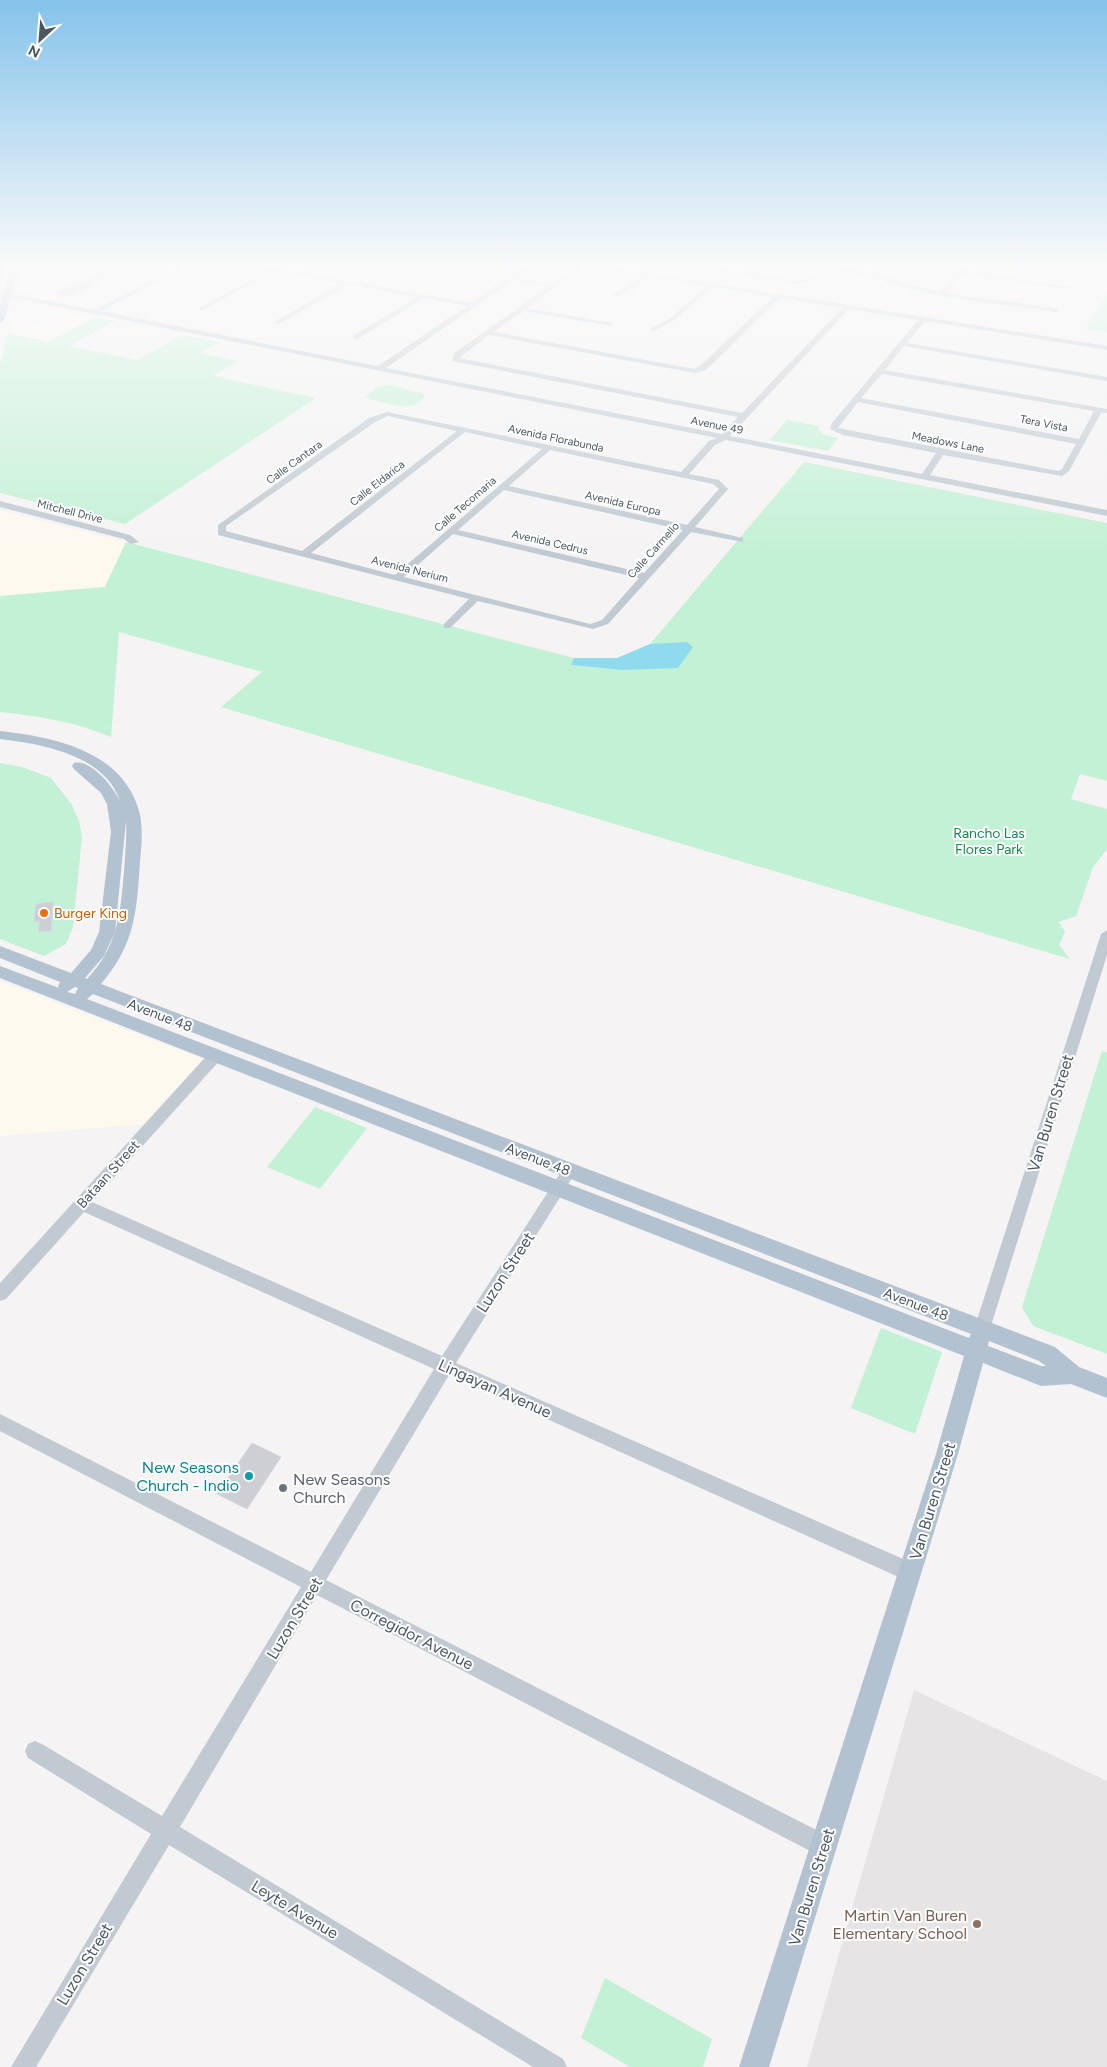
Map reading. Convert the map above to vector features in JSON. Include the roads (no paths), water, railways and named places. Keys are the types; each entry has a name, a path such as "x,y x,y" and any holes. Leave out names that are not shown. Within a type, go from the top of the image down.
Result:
{"main road":[{"path":"0,735 46,742 82,754 117,783 127,798 132,812 134,835 125,935 110,964 76,1001"},
{"path":"0,743 48,752 72,761 96,778 110,795 117,809 120,821 106,936 92,960 58,994"},
{"name":"Avenue 48","path":"0,952 377,1098 564,1179"},
{"name":"Avenue 48","path":"0,972 216,1055 564,1179 979,1340 1047,1354 1071,1374 1107,1388"},
{"path":"216,1055 226,1050 233,1051 345,1094 377,1098"},
{"name":"Van Buren Street","path":"754,2067 947,1454 979,1340"}],"street":[{"name":"Avenue 49","path":"341,361 1107,512"},
{"path":"379,369 390,361"},
{"path":"467,361 744,416"},
{"path":"639,361 690,371 703,368 710,361"},
{"path":"682,476 712,443 723,438 796,361"},
{"path":"857,400 888,361"},
{"path":"1004,361 1107,379"},
{"path":"880,371 1103,411 1081,442"},
{"name":"Meadows Lane","path":"857,400 834,429 941,452 1059,474 1065,472 1081,442"},
{"name":"Tera Vista","path":"857,400 1081,442"},
{"name":"Avenida Florabunda","path":"383,415 393,415 716,482 723,486"},
{"name":"Calle Cantara","path":"220,530 222,525 372,420 383,415"},
{"name":"Calle Eldarica","path":"304,554 464,430"},
{"path":"691,478 721,445 723,438"},
{"name":"Calle Tecomaria","path":"397,578 548,448"},
{"path":"925,476 941,452"},
{"name":"Calle Carmello","path":"596,626 605,622 644,576 721,494 723,486"},
{"name":"Avenida Europa","path":"502,487 740,540"},
{"name":"Mitchell Drive","path":"0,504 127,537 134,542"},
{"name":"Avenida Nerium","path":"220,530 225,535 583,626 596,626"},
{"name":"Avenida Cedrus","path":"452,531 644,576"},
{"path":"447,626 476,598"},
{"name":"Van Buren Street","path":"979,1340 1107,934"},
{"name":"Bataan Street","path":"0,1294 216,1055"},
{"name":"Luzon Street","path":"23,2067 445,1366 564,1179"},
{"name":"Lingayan Avenue","path":"81,1204 910,1572"},
{"name":"Corregidor Avenue","path":"0,1422 824,1846"},
{"name":"Leyte Avenue","path":"35,1751 555,2067"}],"water":[{"path":"687,642 693,647 678,668 621,670 571,665 574,658 617,658 650,644"}],"place":[{"name":"Burger King","path":"44,913"},
{"name":"New Seasons Church - Indio","path":"249,1476"},
{"name":"New Seasons Church","path":"283,1488"},
{"name":"Martin Van Buren Elementary School","path":"977,1924"}],"park label":[{"name":"Rancho Las Flores Park","path":"989,842"}]}
